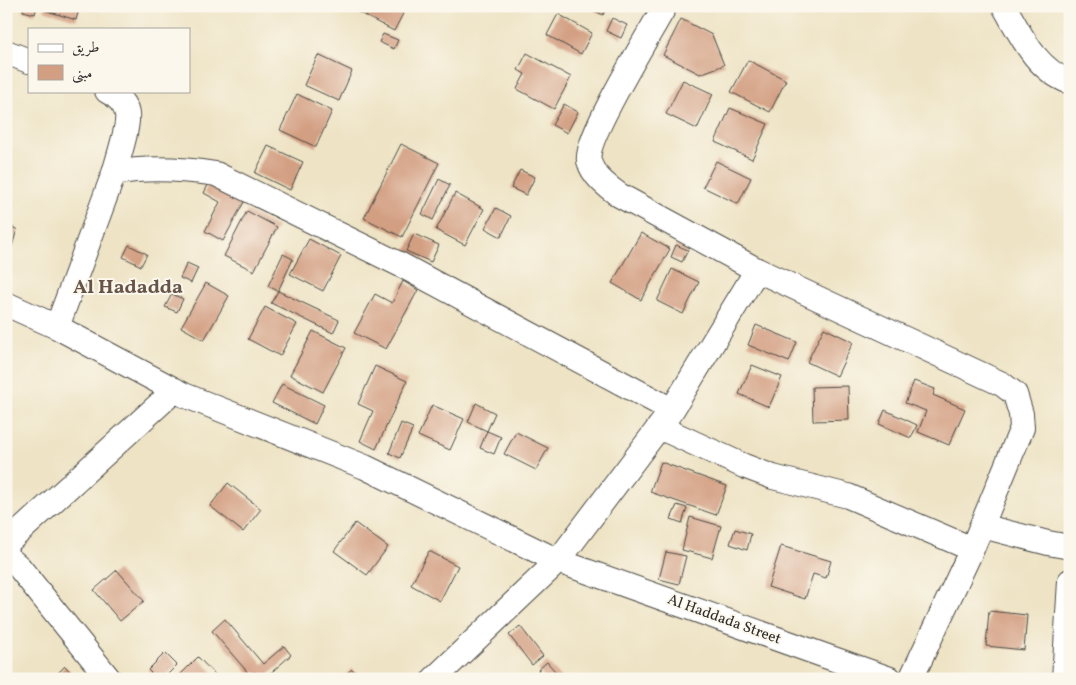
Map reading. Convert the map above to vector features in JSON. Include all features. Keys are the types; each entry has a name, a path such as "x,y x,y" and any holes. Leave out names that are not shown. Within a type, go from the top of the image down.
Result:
{"street":[{"path":"665,6 602,118 593,139 589,160 603,184 619,195 757,270 1002,384 1015,394 1021,414 1022,428 972,549 911,679"},
{"path":"1004,6 1039,61 1052,73 1070,82"},
{"path":"6,52 28,61"},
{"path":"57,327 114,173 124,138 128,116 124,104 109,92"},
{"path":"114,173 131,170 190,170 216,174 401,265 751,469 772,477 848,496 972,549"},
{"path":"434,679 558,561 666,418 757,270"},
{"name":"Al Haddada Street","path":"6,304 57,327 184,395 365,467 558,561 890,679"},
{"path":"6,544 175,390"},
{"path":"982,526 1070,547"},
{"path":"6,558 19,567 109,679"},
{"path":"1064,679 1070,581"}],"building":[{"path":"24,6 37,6 35,14 23,11"},
{"path":"46,6 80,6 76,20 44,10"},
{"path":"356,6 407,6 394,31 354,10"},
{"path":"586,6 607,6 603,15"},
{"path":"558,14 592,33 581,54 547,35"},
{"path":"612,18 627,25 621,38 606,31"},
{"path":"681,19 712,35 724,65 700,74 663,55"},
{"path":"383,34 398,40 394,49 379,42"},
{"path":"527,53 571,77 554,109 517,89 525,74 518,70"},
{"path":"318,55 352,71 339,101 304,85"},
{"path":"748,60 786,80 770,112 731,92"},
{"path":"683,80 713,94 697,129 666,114"},
{"path":"297,94 332,111 316,147 280,130"},
{"path":"564,104 578,112 567,133 552,125"},
{"path":"730,108 768,124 752,159 715,142"},
{"path":"401,144 439,163 402,237 364,218"},
{"path":"268,146 303,162 290,190 255,173"},
{"path":"716,161 751,178 738,204 703,187"},
{"path":"520,170 535,177 526,195 511,188"},
{"path":"211,179 246,198 223,241 205,231 220,202 204,193"},
{"path":"439,179 450,185 433,220 422,214"},
{"path":"455,193 484,209 465,245 436,230"},
{"path":"496,208 511,216 501,237 485,228"},
{"path":"247,211 277,227 254,271 224,256"},
{"path":"6,226 17,229 9,257 6,256"},
{"path":"641,233 670,249 641,300 612,283"},
{"path":"414,234 439,245 431,262 406,251"},
{"path":"309,239 341,256 323,291 290,274"},
{"path":"129,245 147,254 141,266 123,257"},
{"path":"676,245 688,250 682,262 671,257"},
{"path":"283,254 293,259 278,291 268,286"},
{"path":"187,263 198,268 191,283 180,278"},
{"path":"672,269 699,282 683,314 657,301"},
{"path":"403,281 418,290 386,349 354,333 375,294 392,303"},
{"path":"206,283 229,296 204,340 181,327"},
{"path":"278,291 339,320 333,333 271,303"},
{"path":"172,294 183,299 177,312 165,307"},
{"path":"265,307 297,324 280,356 248,339"},
{"path":"756,325 797,342 789,362 748,345"},
{"path":"824,328 853,342 837,376 807,362"},
{"path":"313,331 346,348 323,392 290,375"},
{"path":"752,365 782,377 769,407 739,394"},
{"path":"375,366 407,381 376,449 360,441 373,411 358,404"},
{"path":"914,381 935,389 933,395 965,409 949,445 918,432 926,411 905,403"},
{"path":"282,384 324,405 315,424 272,403"},
{"path":"848,386 849,420 813,421 812,387"},
{"path":"476,403 495,413 487,431 468,422"},
{"path":"432,405 464,419 450,450 418,436"},
{"path":"885,410 917,425 911,438 879,424"},
{"path":"401,423 413,428 400,458 389,453"},
{"path":"487,431 501,437 494,454 480,448"},
{"path":"516,432 548,448 536,470 504,454"},
{"path":"661,462 727,486 716,515 650,492"},
{"path":"228,483 261,509 243,532 210,506"},
{"path":"677,505 687,508 682,523 671,519"},
{"path":"690,517 721,526 712,558 682,550"},
{"path":"355,523 388,547 367,575 334,551"},
{"path":"735,529 751,534 747,550 730,544"},
{"path":"781,546 831,561 826,578 813,574 805,599 768,587"},
{"path":"429,551 458,566 440,601 411,585"},
{"path":"666,552 686,556 679,584 659,579"},
{"path":"117,570 144,601 120,621 94,590"},
{"path":"989,611 1027,615 1024,650 986,646"},
{"path":"225,619 263,664 284,646 291,655 264,679 261,679 255,672 250,675 212,631"},
{"path":"520,626 543,656 532,665 509,635"},
{"path":"165,653 177,665 163,679 157,679 148,670"},
{"path":"198,657 219,679 176,679"},
{"path":"547,662 562,679 545,679 538,670"},
{"path":"65,666 77,679 52,679"},
{"path":"352,669 361,679 341,679"}],"district":[{"name":"Al Hadadda","path":"128,288"}]}
